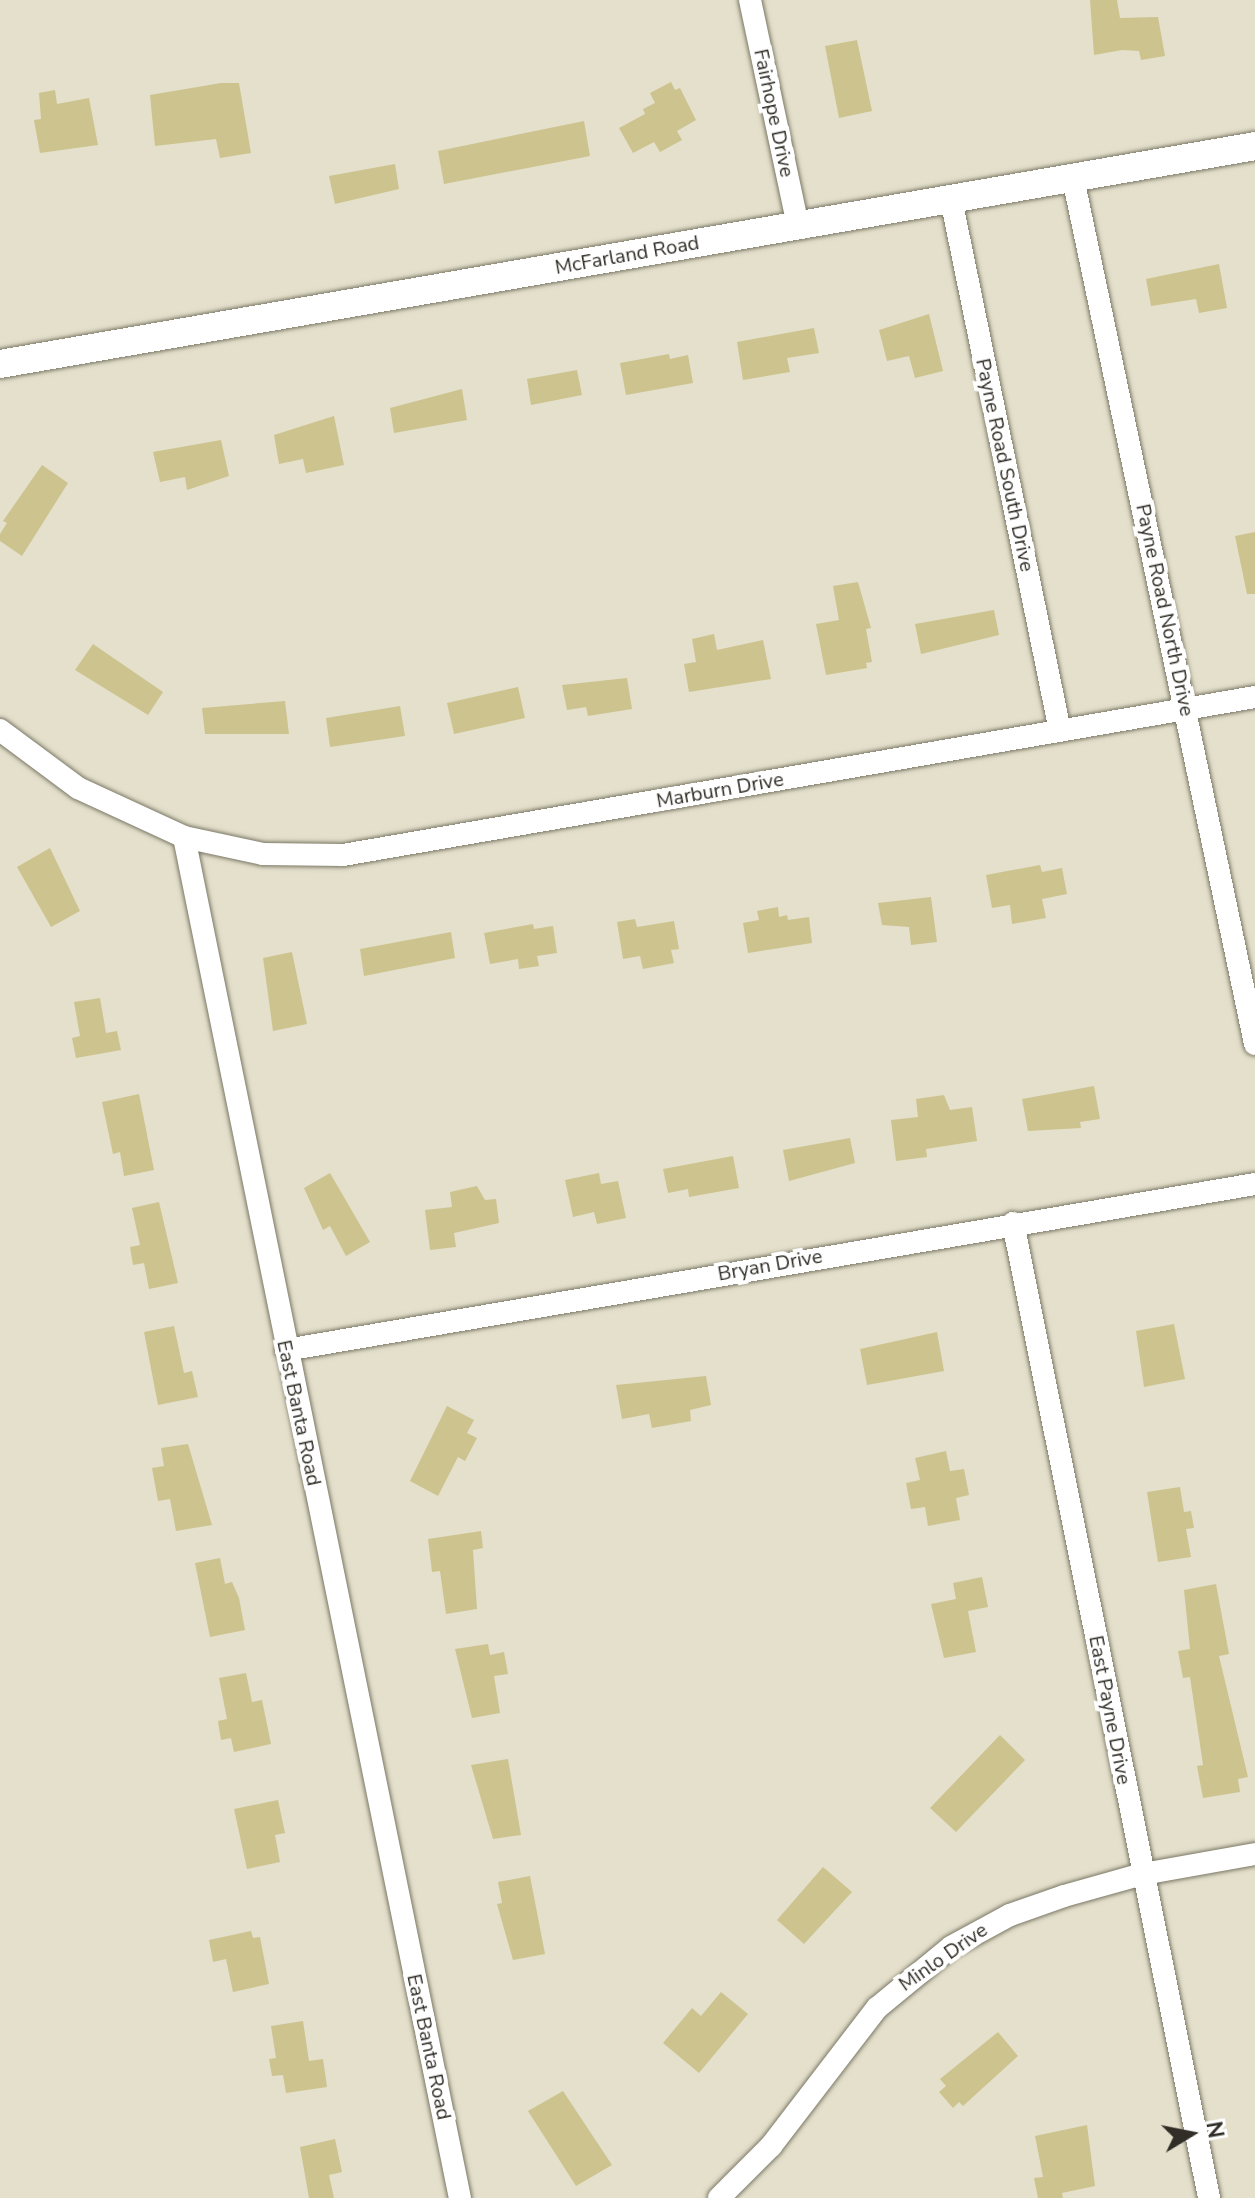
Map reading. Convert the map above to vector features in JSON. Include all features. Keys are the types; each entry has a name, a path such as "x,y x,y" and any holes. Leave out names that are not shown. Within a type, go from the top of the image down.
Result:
{"street":[{"name":"Fairhope Drive","path":"750,0 798,225"},
{"name":"McFarland Road","path":"0,364 1255,146"},
{"name":"Payne Road North Drive","path":"1073,178 1255,1044"},
{"name":"Payne Road South Drive","path":"951,199 1060,731"},
{"name":"Marburn Drive","path":"184,837 263,854 343,855 1255,697"},
{"path":"0,730 78,788 184,837"},
{"name":"East Banta Road","path":"184,837 460,2198"},
{"name":"Bryan Drive","path":"286,1350 1013,1223 1255,1184"},
{"name":"East Payne Drive","path":"1013,1223 1209,2198"},
{"name":"Minlo Drive","path":"719,2198 786,2129 858,2029 919,1969 1010,1915 1143,1874 1255,1854"}],"building":[{"path":"1090,0 1117,0 1120,18 1158,17 1165,56 1141,60 1139,51 1122,50 1094,55"},
{"path":"857,40 872,111 839,118 825,46"},
{"path":"671,82 675,90 680,88 696,120 677,131 682,140 660,152 654,142 633,153 619,128 645,114 643,109 655,103 650,93"},
{"path":"221,83 239,83 251,153 220,158 216,139 155,146 150,95"},
{"path":"55,90 57,104 89,98 98,145 40,153 34,120 41,119 39,93"},
{"path":"584,121 590,156 444,184 438,151"},
{"path":"395,164 399,189 335,204 329,176"},
{"path":"1219,264 1227,308 1199,313 1196,299 1151,306 1146,279"},
{"path":"929,314 943,371 915,378 909,356 887,361 879,330"},
{"path":"814,328 819,353 787,358 790,372 743,380 737,342"},
{"path":"669,354 670,359 688,355 693,383 626,395 620,363"},
{"path":"577,370 582,395 531,405 527,379"},
{"path":"462,389 467,420 394,433 390,408"},
{"path":"334,416 344,465 306,473 303,459 279,464 274,435"},
{"path":"221,440 229,476 187,490 185,477 160,482 153,452"},
{"path":"42,465 68,483 22,556 0,541 0,534 7,523 3,521"},
{"path":"1255,532 1255,594 1247,594 1235,536"},
{"path":"858,582 871,628 866,629 872,662 866,663 867,668 826,675 816,624 839,620 833,586"},
{"path":"994,610 999,635 921,654 915,624"},
{"path":"714,634 717,650 763,640 771,679 689,692 684,664 696,662 692,639"},
{"path":"93,644 163,692 148,715 75,670"},
{"path":"627,678 632,709 588,716 586,707 567,710 562,685"},
{"path":"518,687 525,718 454,734 447,703"},
{"path":"285,701 289,734 205,734 202,708"},
{"path":"400,706 405,736 330,747 326,718"},
{"path":"50,848 80,911 51,927 17,867"},
{"path":"1040,865 1042,872 1062,868 1067,894 1042,899 1046,918 1012,924 1010,905 992,908 986,875"},
{"path":"931,897 937,942 911,945 909,927 882,925 878,903"},
{"path":"778,907 779,917 787,915 788,920 809,917 812,943 748,953 743,923 759,920 757,911"},
{"path":"635,919 637,927 674,921 679,949 671,950 674,963 643,969 640,956 623,959 617,922"},
{"path":"533,924 534,929 553,926 557,953 537,956 539,966 519,969 518,959 490,964 484,933"},
{"path":"451,932 455,958 364,976 360,949"},
{"path":"292,952 307,1024 273,1031 263,958"},
{"path":"100,998 106,1033 117,1031 121,1050 76,1058 72,1038 80,1036 74,1002"},
{"path":"1094,1086 1100,1119 1080,1122 1081,1128 1028,1131 1022,1099"},
{"path":"139,1094 154,1170 124,1176 120,1152 113,1154 102,1102"},
{"path":"944,1095 950,1110 972,1107 977,1141 926,1149 927,1157 896,1161 891,1120 918,1117 916,1099"},
{"path":"850,1138 855,1163 789,1181 783,1150"},
{"path":"733,1156 739,1188 689,1197 688,1189 668,1193 663,1169"},
{"path":"330,1173 370,1242 346,1256 330,1226 323,1230 304,1188"},
{"path":"599,1173 601,1184 618,1181 626,1218 597,1224 594,1212 573,1217 565,1180"},
{"path":"477,1186 485,1200 496,1199 499,1223 454,1233 456,1247 430,1250 425,1210 452,1207 450,1192"},
{"path":"159,1202 178,1283 149,1289 144,1263 133,1265 130,1247 140,1245 132,1208"},
{"path":"1174,1324 1185,1379 1144,1387 1136,1331"},
{"path":"174,1326 184,1373 192,1371 198,1397 158,1405 144,1332"},
{"path":"937,1332 944,1371 867,1385 860,1349"},
{"path":"706,1376 711,1405 690,1410 691,1421 652,1428 649,1414 622,1419 616,1385"},
{"path":"447,1406 474,1420 467,1433 477,1438 465,1461 458,1457 438,1496 410,1481"},
{"path":"188,1444 212,1525 176,1531 170,1499 158,1501 152,1468 164,1466 161,1448"},
{"path":"946,1451 950,1471 964,1469 969,1495 956,1498 960,1520 928,1526 925,1507 911,1509 906,1483 920,1480 915,1458"},
{"path":"1180,1487 1184,1512 1191,1511 1194,1528 1186,1529 1191,1557 1158,1562 1147,1492"},
{"path":"481,1531 483,1548 473,1550 477,1609 446,1614 440,1571 432,1572 428,1539"},
{"path":"220,1558 225,1584 232,1582 239,1598 245,1630 210,1637 195,1563"},
{"path":"982,1577 988,1607 968,1611 976,1652 944,1658 931,1604 956,1599 953,1583"},
{"path":"1216,1584 1229,1654 1219,1656 1248,1777 1238,1779 1240,1792 1203,1798 1197,1766 1203,1765 1190,1677 1183,1678 1178,1651 1190,1649 1184,1590"},
{"path":"488,1644 490,1655 504,1652 508,1674 494,1676 500,1713 472,1718 455,1649"},
{"path":"246,1673 252,1702 262,1700 271,1744 234,1752 231,1738 221,1740 218,1721 227,1719 219,1678"},
{"path":"1000,1735 1025,1760 956,1832 930,1808"},
{"path":"508,1759 521,1835 493,1839 471,1765"},
{"path":"278,1800 285,1833 275,1835 280,1862 247,1869 234,1809"},
{"path":"823,1867 852,1892 804,1944 777,1920"},
{"path":"530,1876 545,1954 513,1960 497,1904 502,1903 498,1882"},
{"path":"251,1931 253,1938 260,1937 269,1984 233,1992 226,1959 213,1962 209,1940"},
{"path":"721,1992 748,2014 699,2073 663,2043 692,2008 701,2016"},
{"path":"303,2021 309,2061 323,2059 327,2087 286,2093 283,2075 272,2076 269,2059 276,2058 271,2026"},
{"path":"998,2032 1018,2056 963,2106 959,2102 953,2108 939,2092 946,2086 940,2079"},
{"path":"563,2091 612,2165 576,2186 528,2111"},
{"path":"1087,2125 1095,2186 1062,2193 1063,2198 1038,2198 1034,2178 1043,2177 1035,2136"},
{"path":"335,2139 342,2172 329,2175 334,2198 309,2198 300,2147"}]}
